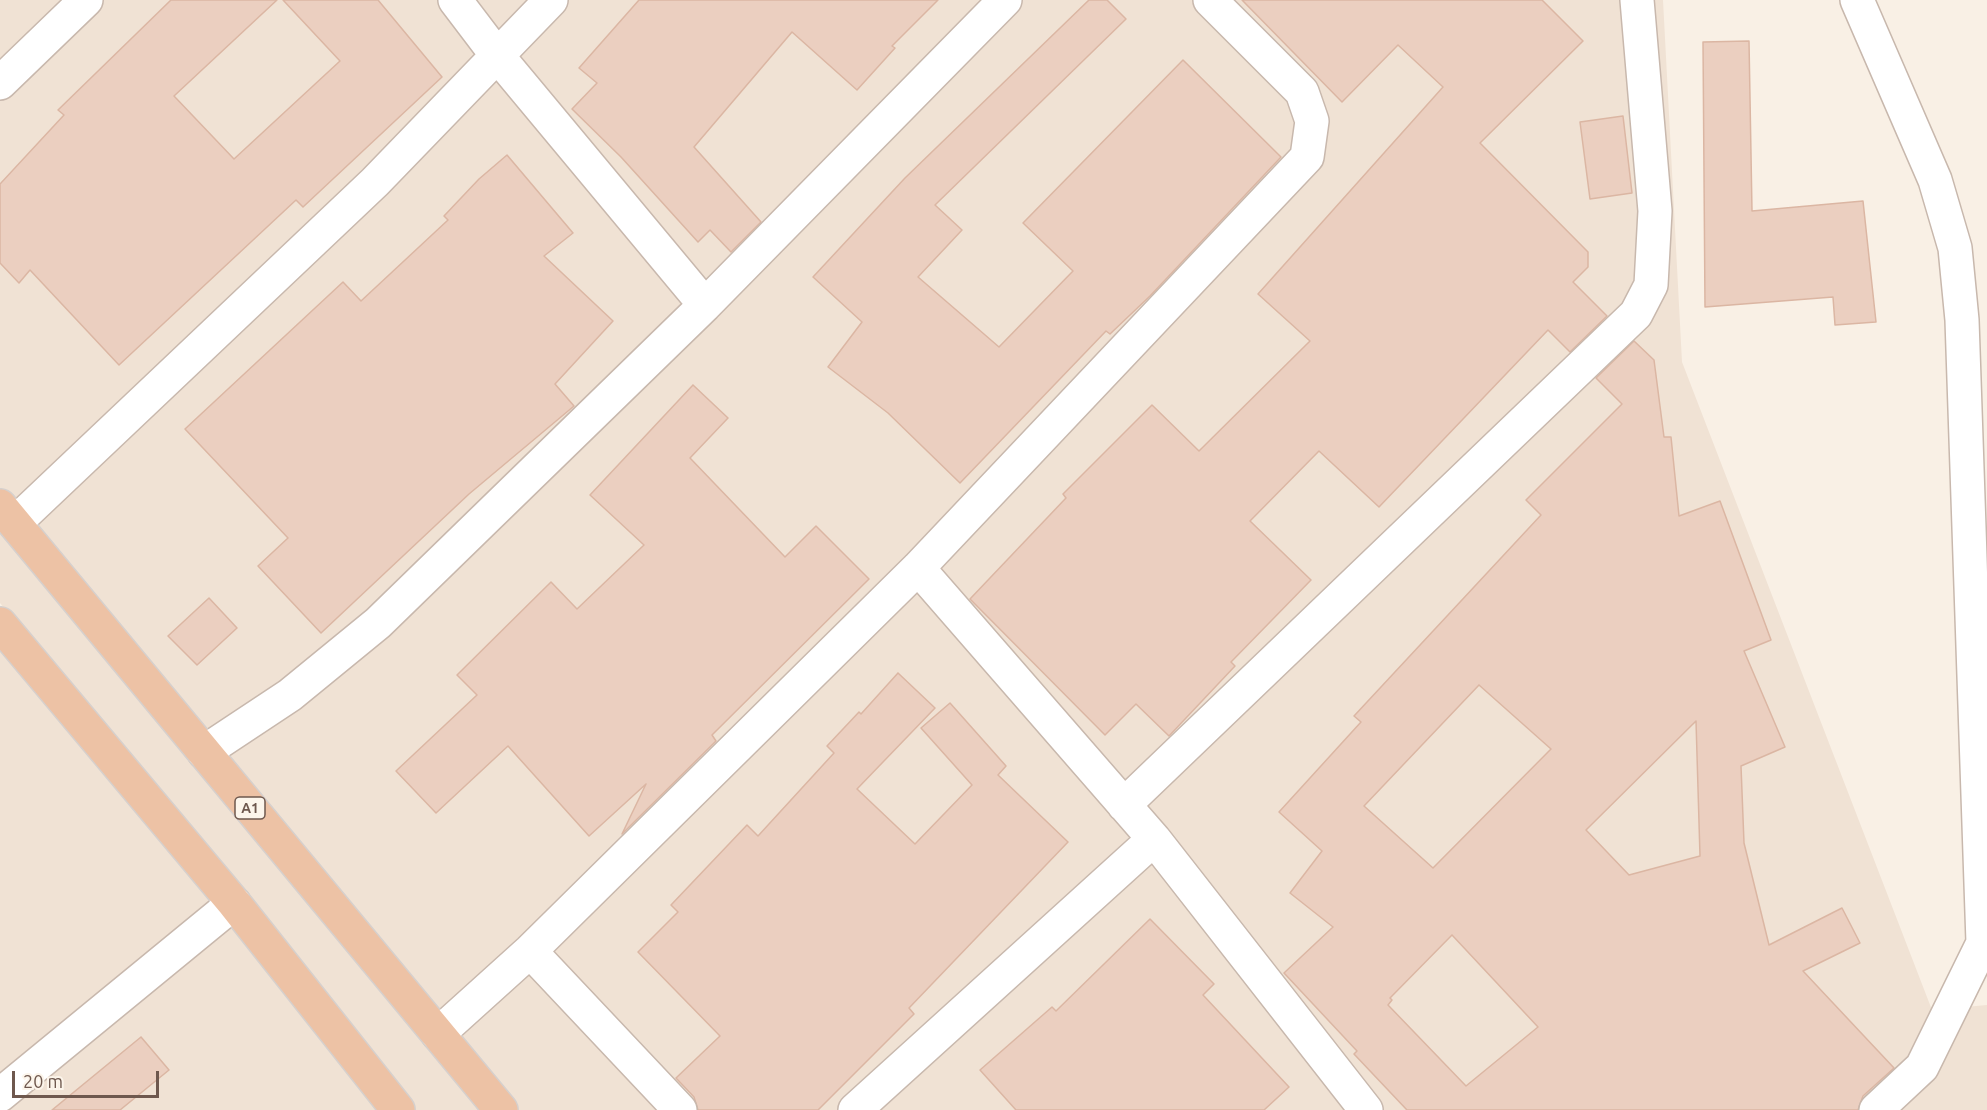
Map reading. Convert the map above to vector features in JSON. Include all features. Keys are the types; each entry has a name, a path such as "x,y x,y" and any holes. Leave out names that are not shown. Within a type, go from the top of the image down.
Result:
{"highway":[{"name":"A1","path":"7,515 501,1110"},
{"path":"0,624 234,903 398,1110"}],"street":[{"path":"0,83 86,0"},
{"path":"455,0 496,54 705,305"},
{"path":"7,515 375,182 496,54 551,0"},
{"path":"204,752 290,695 378,622 705,305 1005,0"},
{"path":"438,1034 530,951 918,568 1307,157 1312,121 1302,92 1210,0"},
{"path":"1124,805 1636,314 1651,285 1655,211 1636,0"},
{"path":"1857,0 1935,180 1955,248 1962,320 1983,943 1922,1067 1876,1110"},
{"path":"918,568 1154,839 1366,1110"},
{"path":"855,1110 1154,839"},
{"path":"0,1095 234,903"},
{"path":"530,951 680,1110"}],"shaded area":[{"path":"0,0 1663,0 1682,362 1932,1010 1987,1005 1987,1110 414,1110 0,603"},
{"path":"0,607 409,1110 0,1110"}],"building":[{"path":"171,0 277,0 174,96 234,159 340,61 283,0 378,0 442,77 303,207 296,200 119,365 30,270 19,283 0,263 0,184 64,115 58,110"},
{"path":"639,0 938,0 892,46 895,48 857,90 792,32 694,147 761,222 731,252 710,230 698,242 621,157 572,109 597,83 579,68"},
{"path":"1089,0 1107,0 1126,19 935,205 962,230 918,277 999,347 1073,271 1023,223 1183,60 1281,157 1150,296 1110,334 1106,331 960,483 888,413 828,367 862,322 813,277 905,178"},
{"path":"1242,0 1542,0 1583,41 1480,143 1588,252 1588,267 1573,282 1607,316 1570,352 1548,330 1379,507 1319,451 1250,521 1311,580 1231,662 1235,666 1169,736 1136,704 1105,735 970,599 1066,498 1063,494 1152,405 1199,451 1310,341 1258,294 1443,87 1398,45 1342,102"},
{"path":"1749,41 1752,211 1863,201 1876,322 1835,325 1833,297 1705,307 1703,42"},
{"path":"1623,116 1632,193 1590,199 1580,122"},
{"path":"507,155 573,233 544,256 613,321 555,384 574,406 469,494 321,633 258,566 288,538 185,429 343,282 361,301 448,220 444,216 479,179"},
{"path":"1634,341 1654,360 1664,437 1671,437 1679,516 1720,501 1771,640 1744,651 1785,747 1741,766 1744,843 1769,945 1842,908 1860,943 1803,971 1894,1068 1863,1096 1858,1110 1407,1110 1354,1054 1357,1051 1284,973 1333,927 1290,893 1322,851 1279,812 1361,722 1354,716 1541,515 1526,500 1622,404 1596,378","holes":["1479,685 1551,749 1433,868 1364,806","1696,721 1700,856 1629,875 1586,830","1452,935 1538,1027 1466,1086 1388,1005 1392,1000 1390,998"]},
{"path":"693,385 728,418 690,458 785,557 816,526 869,579 712,735 716,741 622,834 646,784 589,836 508,746 436,813 396,771 477,695 457,675 551,582 577,609 644,545 590,495"},
{"path":"209,598 237,628 197,665 168,636"},
{"path":"898,673 935,708 857,789 915,844 972,785 921,728 950,703 1006,766 998,775 1068,842 909,1008 914,1014 818,1110 698,1110 694,1097 676,1078 720,1036 638,952 678,912 671,905 747,825 758,836 834,753 827,746 859,712 861,714"},
{"path":"1150,919 1214,984 1203,995 1289,1087 1264,1110 1016,1110 980,1070 1052,1007 1056,1011"},
{"path":"141,1037 169,1070 120,1110 52,1110"}]}
